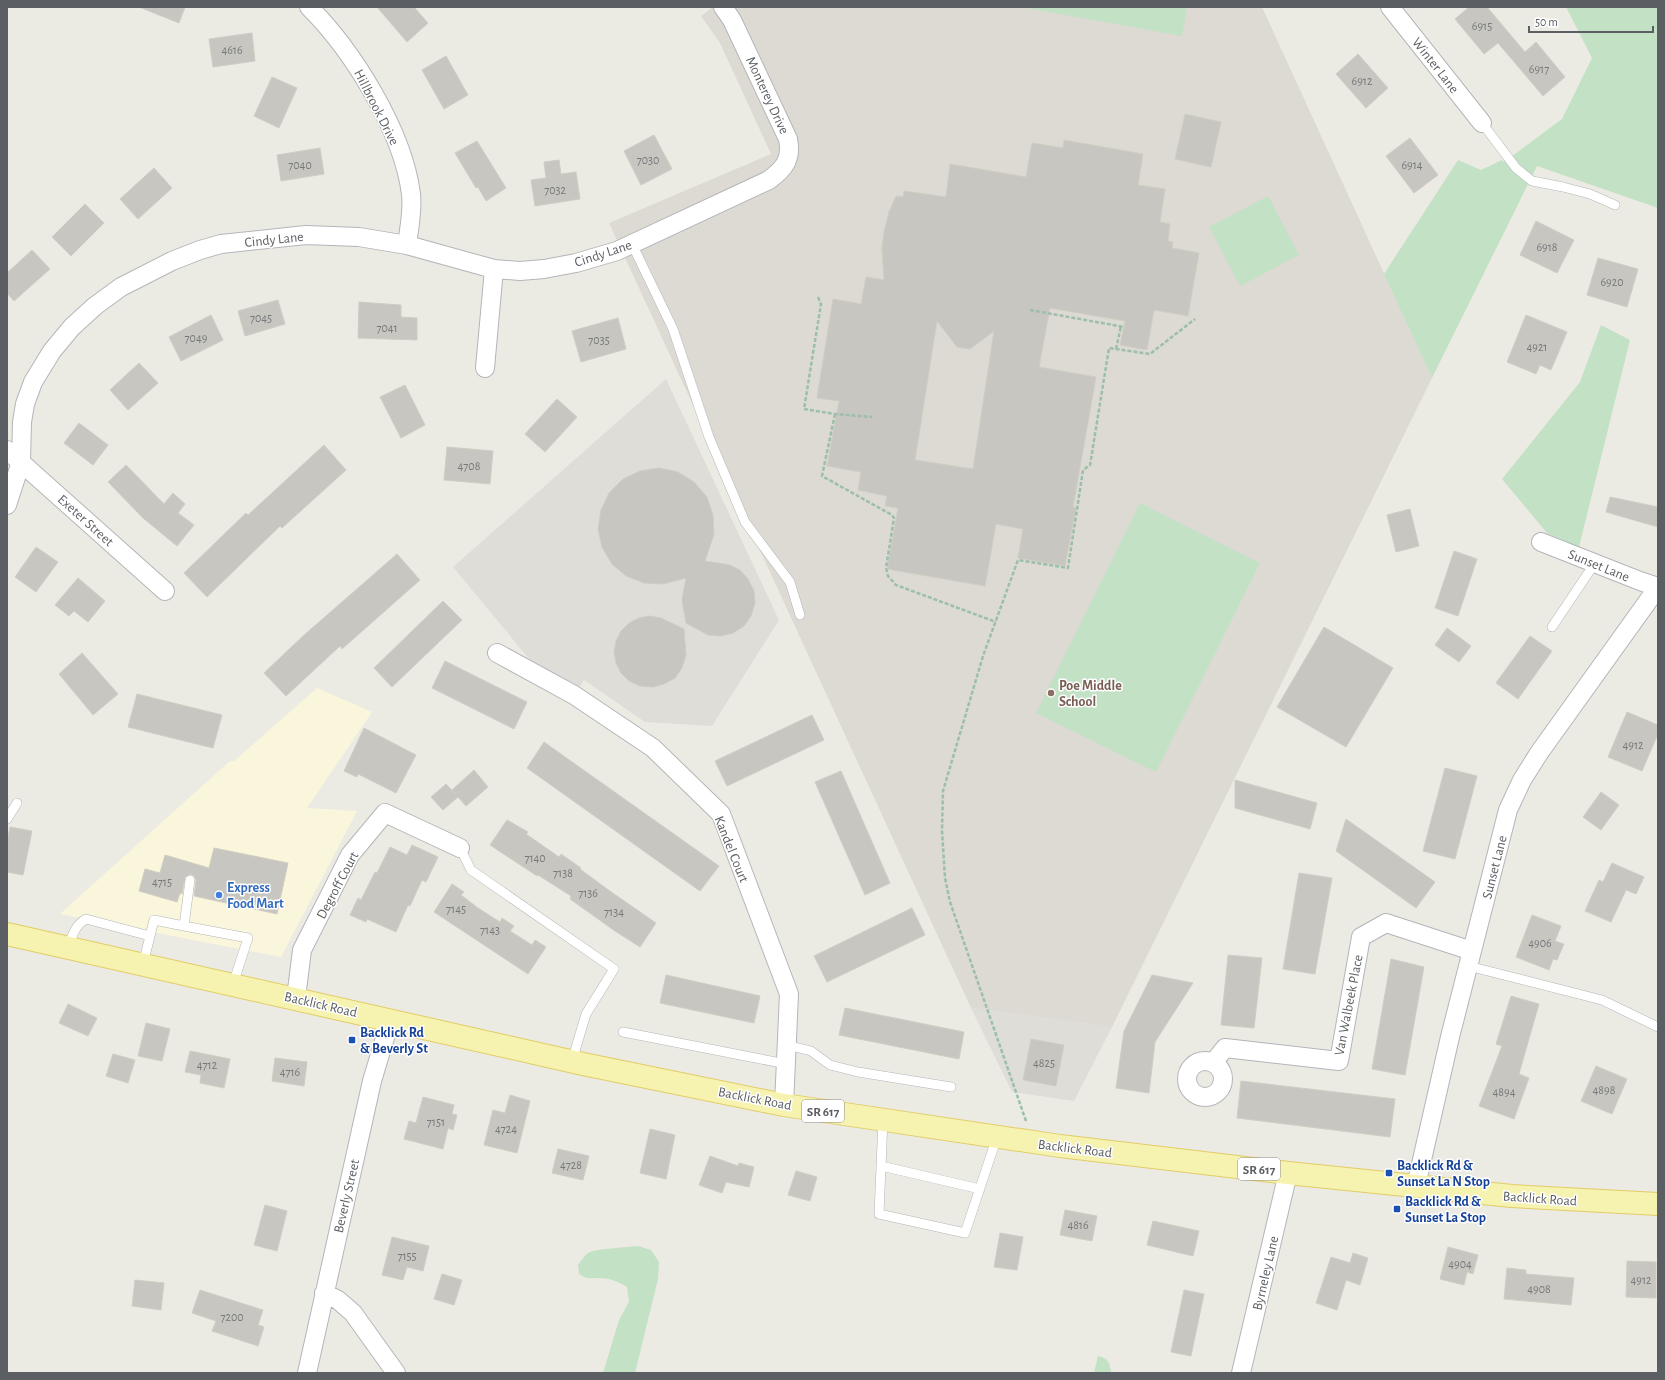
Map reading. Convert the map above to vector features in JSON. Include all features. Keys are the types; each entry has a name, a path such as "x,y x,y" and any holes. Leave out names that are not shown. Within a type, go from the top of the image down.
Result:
{"main road":[{"name":"Backlick Road","path":"7,934 296,998 390,1021 784,1105 1028,1142 1288,1173 1512,1196 1658,1204"}],"street":[{"name":"Hillbrook Drive","path":"309,7 339,41 361,72 392,131 407,173 411,194 407,245"},
{"name":"Monterey Drive","path":"682,222 769,180 779,173 788,160 790,149 788,138 732,20 723,7"},
{"name":"Winter Lane","path":"1390,7 1482,123"},
{"name":"Cindy Lane","path":"7,505 21,462 22,422 25,404 33,382 52,351 72,327 95,306 122,287 172,261 200,250 221,244 306,234 359,237 407,245 494,269 520,271 544,269 576,263 617,251 682,222"},
{"path":"485,368 494,269"},
{"name":"Exeter Street","path":"7,450 164,591"},
{"name":"Sunset Lane","path":"1416,1186 1450,1037 1508,810 1522,780 1539,753 1658,587 1541,542"},
{"name":"Kandel Court","path":"497,652 574,695 653,748 721,814 789,994 784,1105"},
{"name":"Degroff Court","path":"296,998 302,950 350,855 385,813 460,848"},
{"name":"Van Walbeek Place","path":"1213,1062 1225,1048 1339,1061 1361,937 1386,923 1470,959"},
{"name":"Beverly Street","path":"307,1373 372,1081 390,1021"},
{"name":"Byrneley Lane","path":"1241,1373 1288,1173"},
{"path":"324,1293 338,1300 353,1313 396,1373"}],"lane":[{"path":"1482,123 1516,168 1532,181 1590,194 1615,205"},
{"path":"632,244 673,329 709,437 745,522 790,582 800,614"},
{"path":"1552,627 1595,563"},
{"path":"7,819 17,803"},
{"path":"460,848 471,870 614,969 586,1014 572,1061"},
{"path":"184,926 190,880"},
{"path":"68,948 76,928 81,921 86,919 150,936"},
{"path":"143,964 154,920 248,938 233,984"},
{"path":"1470,959 1602,1000 1658,1027"},
{"path":"623,1032 786,1064"},
{"path":"786,1045 811,1051 830,1065 858,1072 951,1087"},
{"path":"883,1120 879,1214 965,1233 997,1137"},
{"path":"881,1166 980,1189"}],"path":[{"path":"818,297 821,304 804,409 835,414 872,417"},
{"path":"1030,310 1122,326 1116,349"},
{"path":"1028,1142 1027,1125 950,902 945,878 942,831 943,791 983,656 1018,560 1068,568 1083,470 1090,465 1109,348 1150,354 1196,319"},
{"path":"835,414 822,476 892,515 894,518 886,568 888,576 896,584 996,622"}],"shaded area":[{"name":"Poe Middle School","path":"713,7 1262,7 1432,378 1112,1027 971,1008 609,223 771,154 720,43 701,16"},
{"path":"666,379 779,620 712,726 645,722 584,680 577,691 530,660 453,567"},
{"path":"317,688 372,712 307,808 357,811 281,957 60,914 230,761 234,761"},
{"path":"971,1008 1112,1027 1074,1101 1012,1092"}],"green space":[{"path":"1021,7 1187,7 1182,36"},
{"path":"1566,7 1658,7 1658,208 1537,166 1432,378 1384,274 1458,160 1481,170 1502,160 1504,162 1562,119 1592,58"},
{"path":"1268,196 1299,255 1240,286 1209,227"},
{"path":"1601,325 1630,340 1579,547 1547,533 1502,479 1580,382"},
{"path":"1140,503 1260,563 1156,772 1036,713"},
{"path":"638,1246 651,1250 659,1262 658,1279 635,1373 603,1373 619,1320 629,1302 627,1287 618,1282 607,1279 585,1277 579,1274 578,1265 588,1253 604,1249"},
{"path":"1098,1356 1104,1358 1108,1362 1111,1373 1094,1373"}],"building":[{"path":"139,7 185,7 179,23"},
{"path":"377,7 414,7 428,23 407,42"},
{"path":"1469,7 1487,7 1525,52 1536,42 1565,77 1543,96 1498,43 1484,54 1455,19"},
{"path":"252,33 255,61 213,67 209,39"},
{"path":"1358,54 1388,88 1366,108 1336,74"},
{"path":"446,56 468,95 444,109 422,70"},
{"path":"272,77 297,88 279,128 254,116"},
{"path":"1185,114 1221,122 1211,167 1175,159"},
{"path":"654,135 672,169 641,185 624,151"},
{"path":"1410,138 1438,175 1414,193 1386,156"},
{"path":"1064,140 1143,154 1138,185 1165,189 1160,222 1170,224 1168,241 1173,242 1172,248 1199,253 1188,316 1154,310 1147,350 1120,345 1125,321 1050,308 1039,367 1096,377 1073,507 1076,508 1065,566 1018,558 1023,529 996,524 985,586 887,569 898,508 885,506 887,496 858,490 861,472 827,466 839,401 817,398 833,299 861,304 866,277 884,280 882,249 884,232 889,212 896,196 903,197 904,191 946,197 950,164 1026,177 1032,143 1063,148","holes":["937,321 957,347 970,349 994,331 973,469 915,460"]},
{"path":"477,141 506,188 486,201 478,187 476,188 455,153"},
{"path":"320,148 324,174 281,181 277,155"},
{"path":"559,160 561,174 576,172 580,199 535,206 531,180 546,178 544,162"},
{"path":"154,168 172,188 138,219 120,199"},
{"path":"85,204 104,223 71,256 52,237"},
{"path":"1536,221 1574,240 1557,273 1520,255"},
{"path":"32,250 50,269 14,301 7,293 7,273"},
{"path":"1598,258 1638,269 1627,307 1587,295"},
{"path":"278,300 285,324 245,336 238,311"},
{"path":"359,302 401,305 401,317 417,318 417,340 358,338"},
{"path":"211,315 223,340 181,361 169,337"},
{"path":"1526,315 1567,332 1551,370 1540,365 1536,374 1507,362"},
{"path":"618,318 626,349 581,362 572,331"},
{"path":"139,363 158,383 128,410 110,390"},
{"path":"405,385 425,425 401,438 380,397"},
{"path":"557,399 577,417 545,452 525,434"},
{"path":"79,423 108,445 93,465 64,443"},
{"path":"324,445 346,470 282,528 280,526 207,597 184,573 246,513 248,515"},
{"path":"447,447 493,451 490,484 444,480"},
{"path":"126,465 164,504 173,493 185,504 178,513 194,525 177,546 143,518 108,482"},
{"path":"659,468 678,472 694,482 707,497 713,515 714,534 705,561 730,565 740,570 748,579 754,591 755,603 751,616 744,626 733,633 721,636 708,635 686,623 682,600 686,578 663,584 644,583 626,576 612,564 602,547 598,529 601,510 609,493 623,479 640,471"},
{"path":"1610,497 1658,507 1658,527 1606,512"},
{"path":"1410,509 1419,546 1396,552 1387,515"},
{"path":"36,547 58,562 36,592 15,577"},
{"path":"1454,551 1477,559 1458,616 1435,608"},
{"path":"397,554 420,580 342,649 340,646 286,696 264,673 303,636"},
{"path":"78,578 105,601 88,622 74,611 69,616 55,605"},
{"path":"443,601 462,620 392,687 374,668"},
{"path":"650,616 661,618 684,629 686,655 682,668 675,678 664,684 653,687 640,686 629,681 621,673 616,663 614,652 616,641 621,631 629,623 639,618"},
{"path":"1324,627 1393,668 1346,747 1277,707"},
{"path":"1447,628 1471,646 1459,662 1435,645"},
{"path":"1530,636 1552,651 1518,699 1496,683"},
{"path":"82,653 118,694 93,715 59,674"},
{"path":"445,661 527,702 514,729 432,688"},
{"path":"137,694 222,715 213,748 128,727"},
{"path":"1627,712 1658,725 1658,734 1642,771 1608,757"},
{"path":"812,715 824,740 727,786 715,761"},
{"path":"364,728 416,755 396,793 358,774 357,777 344,771"},
{"path":"544,742 719,866 700,891 527,768"},
{"path":"1445,768 1477,776 1455,859 1423,851"},
{"path":"474,770 488,787 466,806 458,797 443,810 431,797 446,784 456,795 452,790"},
{"path":"841,771 890,883 865,895 815,782"},
{"path":"1235,780 1317,803 1310,829 1235,808"},
{"path":"1601,792 1619,805 1601,830 1583,817"},
{"path":"1346,819 1435,882 1416,908 1336,851"},
{"path":"507,820 528,832 526,834 559,857 561,854 607,889 656,923 640,947 570,899 571,896 490,845"},
{"path":"10,827 32,831 23,875 7,872 7,843"},
{"path":"412,845 438,857 426,882 422,880 410,906 408,905 396,932 367,919 366,922 350,915 358,898 361,900 375,872 377,873 390,847 407,855"},
{"path":"214,848 288,863 277,914 194,896 196,880 191,874 185,877 182,894 180,893 177,902 139,891 145,869 160,873 165,855 209,868"},
{"path":"1612,863 1644,877 1636,894 1626,890 1611,922 1585,911 1599,880 1603,882"},
{"path":"1299,873 1332,878 1315,974 1283,969"},
{"path":"452,884 464,892 461,895 478,908 500,922 502,918 514,926 510,931 532,945 535,940 546,947 528,974 434,912"},
{"path":"912,908 925,935 827,982 814,956"},
{"path":"1532,915 1561,926 1555,941 1564,944 1557,960 1553,959 1549,970 1516,957"},
{"path":"1228,955 1262,958 1254,1028 1221,1025"},
{"path":"1391,959 1424,967 1405,1075 1372,1069"},
{"path":"666,975 760,996 754,1023 660,1003"},
{"path":"1152,975 1193,983 1155,1042 1149,1093 1116,1088 1124,1031"},
{"path":"1511,996 1539,1004 1519,1074 1529,1078 1514,1119 1479,1106 1502,1046 1496,1044"},
{"path":"68,1004 97,1018 88,1036 59,1023"},
{"path":"845,1008 964,1032 959,1059 839,1035"},
{"path":"146,1023 170,1029 162,1061 138,1056"},
{"path":"1031,1039 1064,1045 1056,1086 1023,1080"},
{"path":"190,1051 230,1059 224,1088 200,1083 201,1075 185,1072"},
{"path":"113,1054 135,1060 128,1083 106,1076"},
{"path":"275,1058 307,1062 304,1086 272,1081"},
{"path":"1596,1066 1627,1079 1612,1114 1581,1101"},
{"path":"1241,1081 1395,1099 1390,1137 1237,1118"},
{"path":"510,1095 530,1101 517,1153 484,1145 493,1110 505,1113"},
{"path":"423,1097 454,1105 452,1114 457,1115 453,1130 448,1128 443,1149 404,1139 409,1121 416,1123"},
{"path":"650,1129 675,1135 666,1179 640,1173"},
{"path":"558,1149 589,1156 583,1180 552,1173"},
{"path":"710,1156 738,1166 739,1163 754,1167 749,1187 726,1182 722,1193 699,1185"},
{"path":"796,1171 817,1177 810,1201 788,1195"},
{"path":"265,1205 287,1211 277,1251 254,1245"},
{"path":"1065,1210 1097,1216 1092,1241 1060,1235"},
{"path":"1153,1221 1199,1231 1193,1256 1147,1245"},
{"path":"1000,1233 1023,1237 1017,1270 994,1267"},
{"path":"392,1237 429,1246 423,1271 407,1267 403,1280 382,1275"},
{"path":"1448,1247 1478,1255 1473,1274 1467,1272 1464,1285 1440,1279"},
{"path":"1353,1253 1368,1258 1360,1285 1346,1280 1337,1310 1316,1303 1331,1257 1350,1263"},
{"path":"1627,1261 1656,1262 1656,1298 1626,1297"},
{"path":"1507,1268 1526,1270 1526,1274 1574,1278 1571,1305 1504,1299"},
{"path":"442,1274 462,1280 454,1305 434,1299"},
{"path":"135,1280 164,1283 161,1310 132,1306"},
{"path":"200,1290 263,1310 258,1325 264,1327 258,1346 212,1331 216,1321 192,1313"},
{"path":"1184,1290 1204,1294 1191,1356 1171,1352"}],"place":[{"name":"Poe Middle School","path":"1051,693"},
{"name":"Express Food Mart","path":"219,895"},
{"name":"Backlick Rd & Beverly St","path":"352,1040"},
{"name":"Backlick Rd & Sunset La N Stop","path":"1389,1173"},
{"name":"Backlick Rd & Sunset La Stop","path":"1397,1209"}]}
